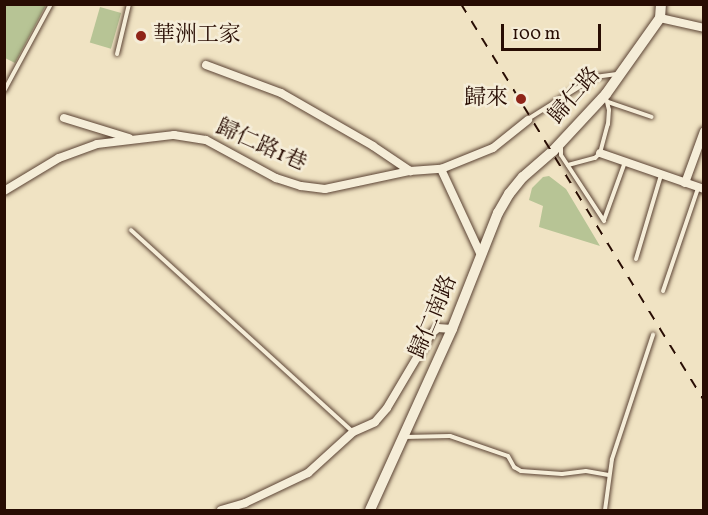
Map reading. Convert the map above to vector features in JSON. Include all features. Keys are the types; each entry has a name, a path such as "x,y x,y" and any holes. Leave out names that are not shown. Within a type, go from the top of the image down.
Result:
{"street":[{"path":"661,4 660,18 704,28"},
{"name":"歸仁路","path":"557,147 606,98 620,74 660,18"},
{"path":"206,65 281,93 373,146 410,171"},
{"path":"64,118 132,139"},
{"name":"歸仁路1巷","path":"4,191 59,158 97,144 174,135 195,137 276,178 301,186 325,189 410,171 441,169 460,163 493,148 528,120"},
{"path":"685,183 704,131"},
{"name":"歸仁南路","path":"370,510 452,329 481,255 509,194 523,177 557,147"},
{"path":"600,153 701,188"},
{"path":"441,169 481,255"},
{"path":"221,510 245,503 308,473 353,432 375,422 387,408 430,334 438,328 452,329"}],"lane":[{"path":"4,91 51,4"},
{"path":"117,54 129,4"},
{"name":"歸仁路1巷","path":"528,120 595,77 620,74"},
{"path":"568,165 595,158 600,153 608,124 606,98 652,117"},
{"path":"557,147 604,221 626,162"},
{"path":"636,259 661,174"},
{"path":"663,291 701,188"},
{"path":"131,230 353,432"},
{"path":"605,510 609,476 636,383 653,335"},
{"path":"403,437 450,436 508,456 514,466 521,471 562,474 586,471 609,476"}],"green space":[{"path":"4,5 46,5 15,63 5,58"},
{"path":"100,7 121,13 111,49 90,43"},
{"path":"549,176 566,189 600,246 539,227 543,206 529,200 532,188 543,177"}],"railway":[{"path":"461,4 704,401"}],"place":[{"name":"華洲工家","path":"141,36"},
{"name":"歸來","path":"521,99"}]}
